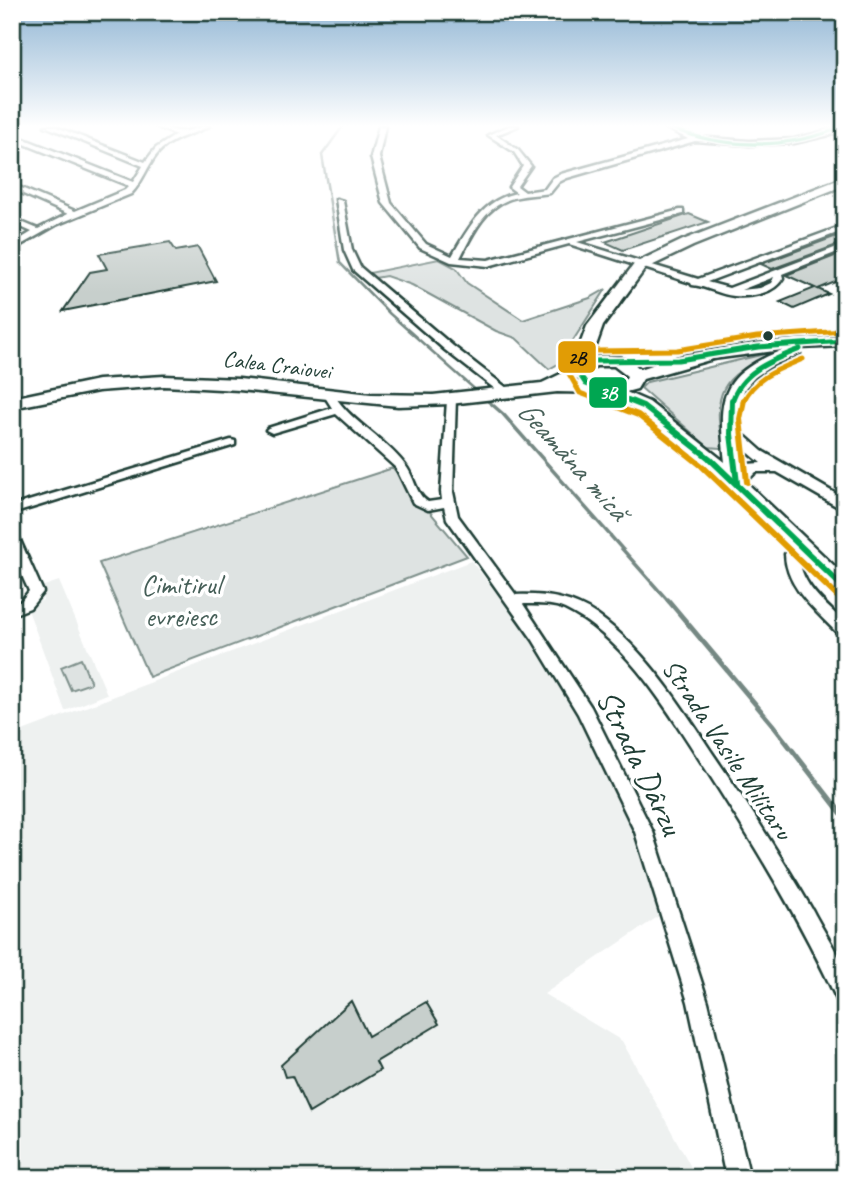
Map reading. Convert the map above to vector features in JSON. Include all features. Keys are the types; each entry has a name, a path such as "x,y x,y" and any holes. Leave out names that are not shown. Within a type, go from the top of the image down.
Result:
{"main road":[{"path":"844,182 679,247 640,266 595,326 580,369 581,380 643,405 709,458 845,589"},
{"path":"588,341 614,362 630,368 643,405"},
{"path":"537,389 594,362 678,360 758,347 838,341"},
{"path":"737,483 730,430 730,402 737,388 747,377 779,356 838,341"},
{"path":"537,389 600,389 634,381 678,360"},
{"name":"Calea Craiovei","path":"12,403 81,388 156,381 212,382 333,404 452,400 537,389"}],"street":[{"path":"124,182 135,186"},
{"path":"12,247 36,231 114,199 138,182"},
{"path":"381,182 387,203 424,246 454,260 488,264 680,212"},
{"path":"517,182 513,187 524,195"},
{"path":"454,260 483,213 503,199 547,191 555,182"},
{"path":"12,186 75,214"},
{"path":"339,201 348,250 356,268 504,394"},
{"path":"12,220 36,231"},
{"path":"695,283 845,227"},
{"path":"572,243 695,283 743,294 762,291 775,285 779,278 777,272 845,246"},
{"name":"Strada Dârzu","path":"452,400 448,444 449,502 452,516 512,600 585,711 644,832 698,1002 738,1178"},
{"path":"272,430 333,404 400,467 412,494 421,504 430,507 449,502"},
{"path":"730,430 757,454 845,506"},
{"path":"14,507 231,443"},
{"path":"709,458 734,451 757,454"},
{"path":"737,483 752,467 780,469"},
{"path":"12,538 36,592 25,605 12,610"},
{"path":"803,548 792,554 791,564 795,577 845,632"},
{"name":"Strada Vasile Militaru","path":"512,600 540,599 568,605 607,632 636,660 664,695 743,813 805,914 845,995"}],"shaded area":[{"path":"471,561 526,630 582,721 631,829 659,916 544,994 622,1041 697,1178 12,1178 12,735"},
{"path":"59,581 107,694 65,711 27,607 43,600 41,587"}],"green space":[{"path":"439,259 456,268 467,283 523,320 590,298 606,289 558,364 549,369 516,338 496,331 412,285 386,276 369,279 364,274"},
{"path":"769,353 770,356 741,370 724,388 719,413 723,445 720,448 708,447 641,388 647,382"},
{"name":"Cimitirul evreiesc","path":"393,468 467,556 149,677 99,563"},
{"path":"81,659 91,683 71,690 61,667"}],"building":[{"path":"689,214 708,222 623,250 605,242"},
{"path":"845,233 845,242 772,269 761,264"},
{"path":"170,242 176,251 198,247 216,281 63,311 90,272 107,269 99,254"},
{"path":"845,252 845,278 818,289 829,294 794,309 780,302 815,288 786,275"},
{"path":"351,1001 368,1036 426,1002 439,1024 376,1062 380,1070 309,1113 292,1076 285,1077 281,1065"}],"waterway":[{"name":"Geamăna mică","path":"326,182 340,263 390,314 489,402"},
{"name":"Geamăna mică","path":"487,400 503,414 669,602"},
{"name":"Geamăna mică","path":"668,600 772,724 845,818"}],"transit line":[{"name":"2B","path":"838,597 702,466 638,415 580,393 568,372 575,358 593,351 677,350 757,337 844,331"},
{"name":"3B","path":"845,341 758,347 678,360 594,361 582,366 578,372 586,384 643,406 709,458 845,589"},
{"name":"3B","path":"737,483 730,415 739,385 752,372 772,360 800,349"},
{"name":"2B","path":"747,482 741,436 742,404 748,391 759,380 777,369 803,359"}]}
